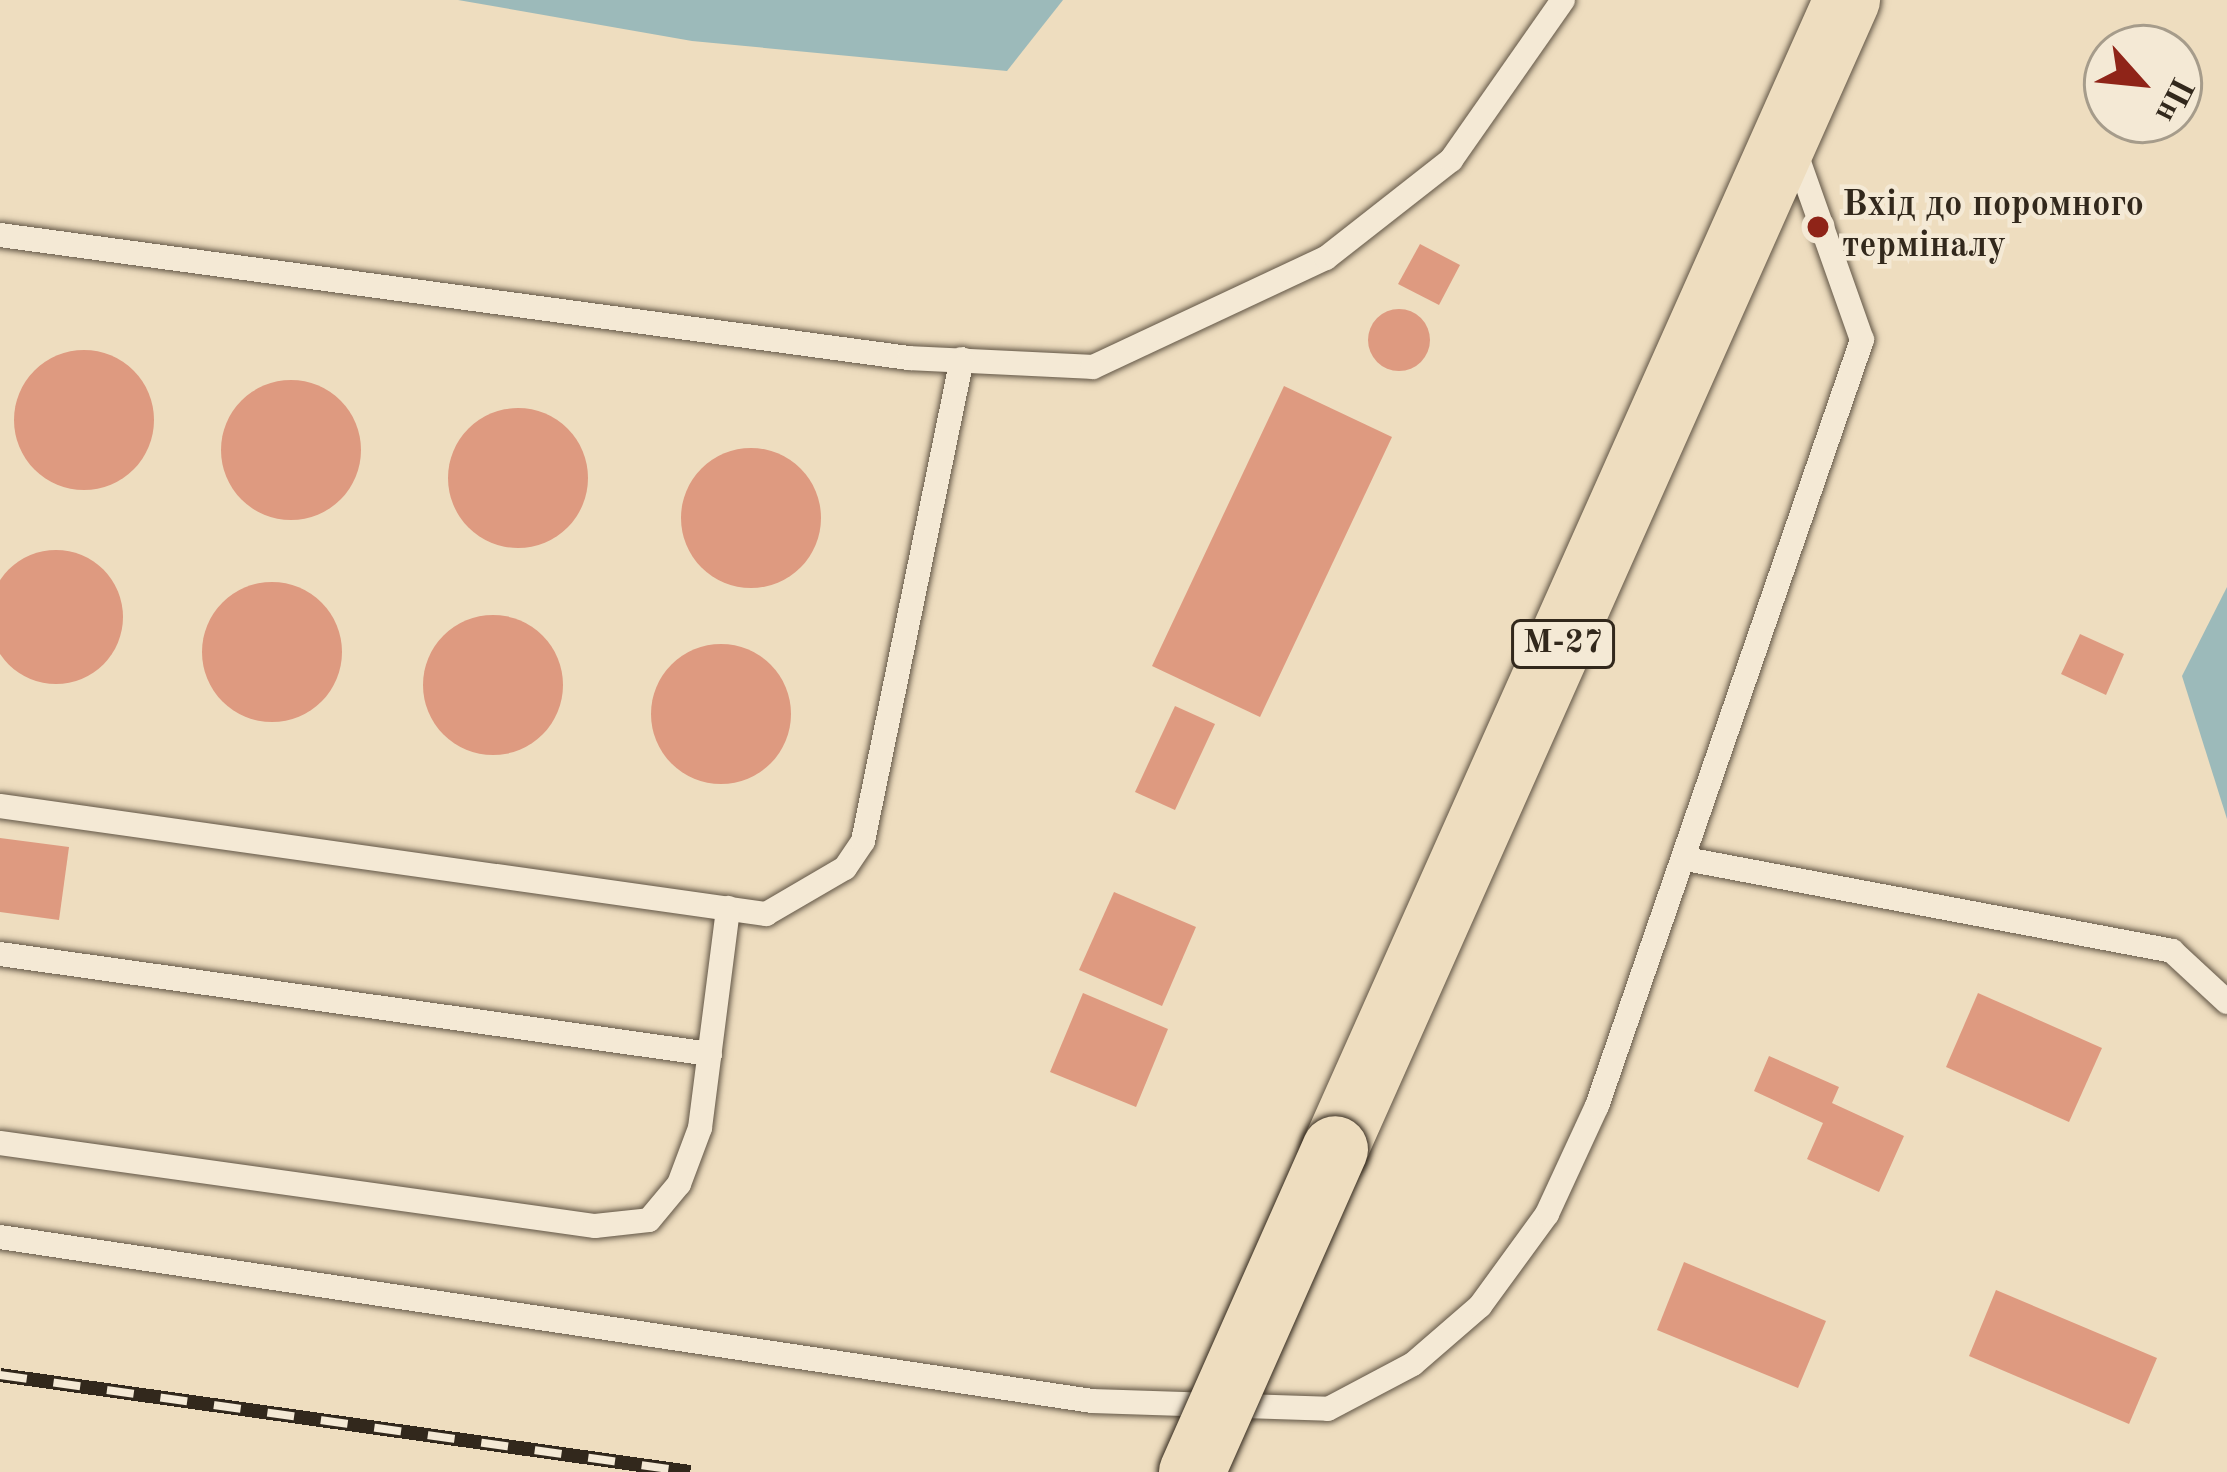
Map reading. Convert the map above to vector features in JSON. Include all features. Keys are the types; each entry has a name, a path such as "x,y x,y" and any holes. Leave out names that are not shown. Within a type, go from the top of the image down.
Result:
{"main road":[{"name":"М-27","path":"1192,1472 1791,140 1847,0"}],"lane":[{"path":"0,235 962,359 1093,368 1326,258 1451,160 1563,0"},
{"path":"0,1237 1092,1401 1328,1409 1413,1364 1480,1306 1547,1214 1686,859 1862,340 1791,140"},
{"path":"0,806 766,914 844,868 862,841 962,359"},
{"path":"1686,859 2172,951 2227,1002"},
{"path":"0,1143 595,1226 649,1220 696,1143 728,908"},
{"path":"0,954 710,1054"}],"water":[{"path":"458,0 1063,0 1007,71 692,41"},
{"path":"2227,587 2227,819 2182,676"}],"building":[{"path":"1420,244 1460,265 1439,305 1398,284"},
{"path":"1399,309 1421,318 1430,340 1421,362 1399,371 1377,362 1368,340 1377,318"},
{"path":"84,350 111,355 134,370 149,393 154,420 149,447 134,470 111,485 84,490 57,485 34,470 19,447 14,420 19,393 34,370 57,355"},
{"path":"291,380 318,385 341,400 356,423 361,450 356,477 341,500 318,515 291,520 264,515 241,500 226,477 221,450 226,423 241,400 264,385"},
{"path":"1284,386 1392,437 1260,717 1152,666"},
{"path":"518,408 545,413 568,428 583,451 588,478 583,505 568,528 545,543 518,548 491,543 468,528 453,505 448,478 453,451 468,428 491,413"},
{"path":"751,448 778,453 801,468 816,491 821,518 816,545 801,568 778,583 751,588 724,583 701,568 686,545 681,518 686,491 701,468 724,453"},
{"path":"56,550 82,555 103,570 118,591 123,617 118,643 103,664 82,679 56,684 30,679 9,664 -6,643 -11,617 -6,591 9,570 30,555"},
{"path":"272,582 299,587 322,602 337,625 342,652 337,679 322,702 299,717 272,722 245,717 222,702 207,679 202,652 207,625 222,602 245,587"},
{"path":"493,615 520,620 543,635 558,658 563,685 558,712 543,735 520,750 493,755 466,750 443,735 428,712 423,685 428,658 443,635 466,620"},
{"path":"2080,634 2124,654 2106,695 2061,674"},
{"path":"721,644 748,649 771,664 786,687 791,714 786,741 771,764 748,779 721,784 694,779 671,764 656,741 651,714 656,687 671,664 694,649"},
{"path":"1175,706 1215,724 1175,810 1135,792"},
{"path":"0,838 69,847 59,920 0,912"},
{"path":"1114,892 1196,927 1162,1006 1079,970"},
{"path":"1083,993 1168,1029 1136,1107 1050,1072"},
{"path":"1978,993 2102,1048 2069,1122 1946,1067"},
{"path":"1769,1056 1839,1087 1832,1103 1904,1136 1879,1192 1807,1159 1823,1123 1754,1091"},
{"path":"1684,1262 1826,1321 1798,1388 1657,1330"},
{"path":"1996,1290 2157,1358 2129,1424 1969,1356"}],"railway":[{"path":"0,1375 690,1472"}],"place":[{"name":"Вхід до поромного терміналу","path":"1818,227"}]}
